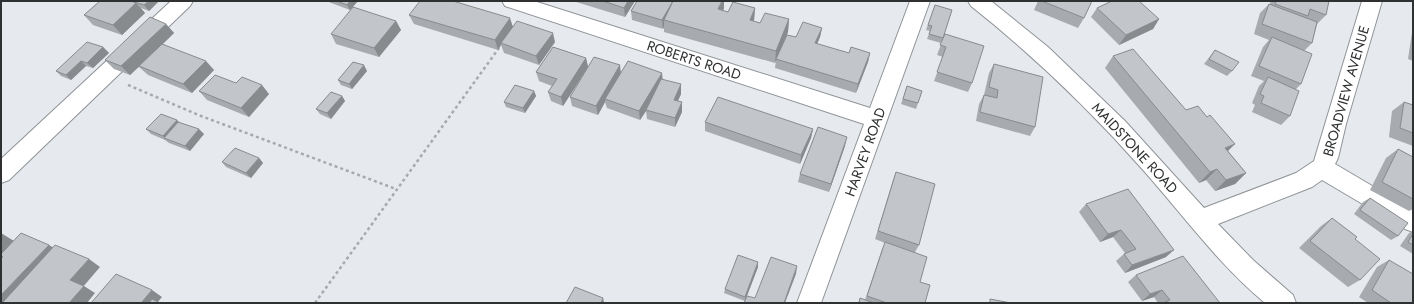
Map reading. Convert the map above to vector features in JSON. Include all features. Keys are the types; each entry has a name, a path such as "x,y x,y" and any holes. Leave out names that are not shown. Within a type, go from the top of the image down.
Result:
{"street":[{"path":"1,173 183,1"},
{"name":"ROBERTS ROAD","path":"512,1 877,119"},
{"name":"HARVEY ROAD","path":"809,303 920,1"},
{"name":"MAIDSTONE ROAD","path":"978,1 1047,58 1088,97 1136,146 1223,247 1250,275 1284,303"},
{"name":"BROADVIEW AVENUE","path":"1201,220 1304,180 1322,168 1327,158 1335,124 1372,1"},
{"path":"1322,168 1413,222"}],"path":[{"path":"315,303 502,44"},
{"path":"105,75 201,116 396,189"}],"building":[{"path":"100,1 131,1 136,3 113,25 84,15"},
{"path":"131,1 149,1 144,5"},
{"path":"337,1 350,1 347,5"},
{"path":"420,1 453,1 510,18 495,40 409,15"},
{"path":"603,1 628,1 624,8"},
{"path":"637,1 673,1 662,20 631,11"},
{"path":"673,1 722,1 718,9 728,12 733,2 755,8 750,20 760,23 765,13 789,19 776,51 664,20"},
{"path":"1042,1 1092,1 1084,18"},
{"path":"1112,1 1139,1 1159,19 1126,35 1097,8"},
{"path":"1276,1 1329,1 1326,15 1310,9 1308,16 1275,4"},
{"path":"1269,4 1317,22 1312,43 1262,24"},
{"path":"935,5 952,10 943,38 929,34 932,26 928,25"},
{"path":"353,7 396,21 374,48 331,34"},
{"path":"150,17 166,24 121,66 105,60"},
{"path":"517,21 553,33 536,56 501,43"},
{"path":"803,22 822,28 815,43 849,53 851,47 870,53 858,84 776,59 787,35 796,37"},
{"path":"945,34 984,46 972,83 937,72 946,47 940,45"},
{"path":"1272,37 1312,54 1301,84 1259,66"},
{"path":"87,42 103,47 87,63 81,61 66,75 56,71"},
{"path":"162,44 206,61 183,84 139,66"},
{"path":"553,47 586,58 561,97 548,92 557,79 536,72"},
{"path":"1133,49 1186,110 1198,106 1207,117 1210,115 1235,144 1225,148 1246,173 1226,180 1217,169 1210,172 1113,56"},
{"path":"1215,50 1239,62 1232,71 1209,59"},
{"path":"594,57 620,65 596,106 570,97"},
{"path":"628,61 662,73 639,111 605,99"},
{"path":"353,62 364,65 349,84 338,80"},
{"path":"994,64 1043,77 1035,127 980,112 984,95 997,98 998,90 989,87"},
{"path":"215,75 236,83 242,77 262,85 241,108 199,91"},
{"path":"1268,77 1299,91 1290,116 1261,103 1264,96 1260,94"},
{"path":"661,79 681,84 674,100 682,102 675,118 646,110"},
{"path":"515,85 534,91 523,108 504,102"},
{"path":"907,86 922,91 918,103 903,99"},
{"path":"331,92 342,96 327,113 316,109"},
{"path":"718,97 813,129 801,155 705,122"},
{"path":"1404,102 1413,105 1413,133 1400,128"},
{"path":"161,114 177,120 163,136 146,129"},
{"path":"178,122 199,129 185,146 164,138"},
{"path":"818,127 847,137 831,184 800,174"},
{"path":"235,148 259,158 246,173 222,162"},
{"path":"1398,149 1413,157 1413,199 1382,182"},
{"path":"896,172 935,184 919,245 878,231"},
{"path":"1128,189 1174,250 1132,265 1124,254 1136,249 1121,230 1108,234 1086,204"},
{"path":"1370,198 1408,223 1398,236 1360,210"},
{"path":"1332,218 1357,237 1355,239 1380,259 1360,280 1310,241"},
{"path":"21,233 49,245 1,295 1,258 3,257 1,254"},
{"path":"1413,234 1413,245 1408,242"},
{"path":"885,242 927,257 920,282 930,285 925,303 887,303 867,296"},
{"path":"55,245 89,259 70,280 84,286 69,303 3,302"},
{"path":"738,255 758,262 745,297 725,289"},
{"path":"1183,256 1220,303 1163,303 1170,300 1162,290 1150,294 1136,275"},
{"path":"771,257 797,266 784,303 744,303 747,296 755,298"},
{"path":"1389,260 1413,274 1413,303 1391,303 1372,290"},
{"path":"116,274 152,290 141,303 91,303"},
{"path":"575,287 603,298 601,303 566,303"},
{"path":"860,298 874,303 859,303"},
{"path":"152,299 160,303 149,303"},
{"path":"990,299 1011,303 990,303"}]}
